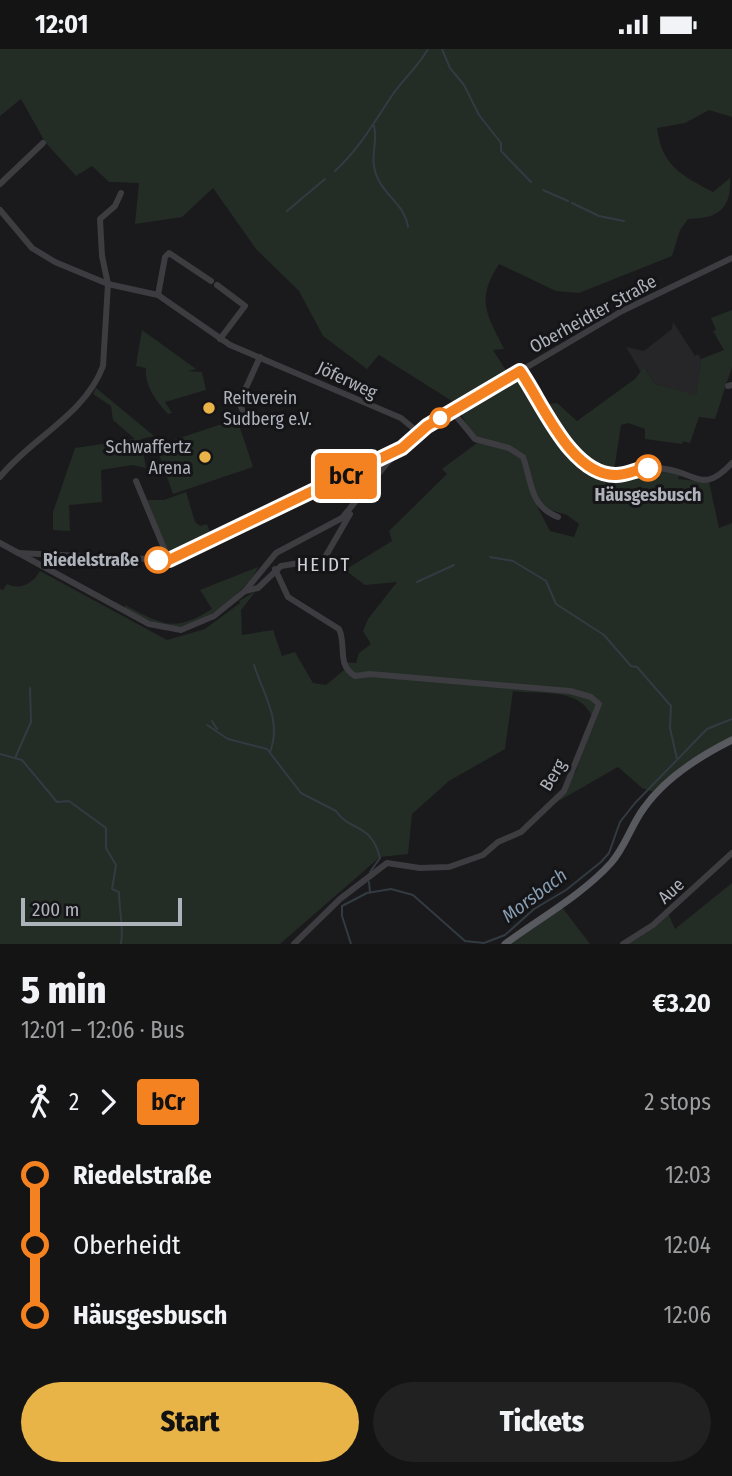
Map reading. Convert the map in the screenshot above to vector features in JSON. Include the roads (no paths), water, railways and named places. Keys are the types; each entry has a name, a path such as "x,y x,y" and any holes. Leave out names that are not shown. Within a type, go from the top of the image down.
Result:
{"main road":[{"path":"505,944 606,868 626,842 643,808 663,787 695,761 732,740"}],"street":[{"path":"0,184 43,143"},
{"path":"0,478 86,397 99,377 103,366 108,284 102,256 100,219 115,206 121,193"},
{"name":"Jöferweg","path":"0,210 32,248 55,262 108,284 158,295 220,339 401,418 419,433"},
{"path":"158,295 165,257 169,253 245,306 220,339"},
{"name":"Oberheidter Straße","path":"402,448 452,411 622,311 732,258"},
{"path":"244,413 239,403 260,357"},
{"path":"520,371 571,450 585,463 600,471 615,475 655,467 678,471 694,480 707,481 722,474 732,463"},
{"path":"452,411 475,439 509,448 523,457 535,499 541,508 558,517"},
{"path":"0,543 149,624 170,630 189,628 206,621 245,591 276,553 334,525 402,448"},
{"path":"18,552 169,560 402,448"},
{"path":"135,481 169,560"},
{"path":"245,591 258,588 275,569 324,559 354,505"},
{"name":"Berg","path":"275,569 288,597 338,629 342,661 346,670 355,676 370,674 570,691 591,697 599,704 564,791 520,832 498,842 483,855 449,867 420,868 387,863 340,899 294,944"},
{"name":"Aue","path":"623,944 653,925 732,853"}],"waterway":[{"path":"335,171 359,145 428,49"},
{"path":"442,49 450,68 464,85 479,115 501,143 501,151 531,182"},
{"path":"374,126 373,159 376,173 403,213 408,227"},
{"path":"287,211 325,179"},
{"path":"543,190 568,201"},
{"path":"572,203 599,216 624,221"},
{"path":"490,557 513,561 546,581 556,604 604,635 631,666 637,667 671,706 670,728 677,759"},
{"path":"417,582 454,565"},
{"path":"254,665 273,719 270,752"},
{"path":"15,758 31,722 30,688"},
{"name":"Morsbach","path":"351,944 342,916 342,906 367,893 391,889 413,895 465,941 484,943 505,935 534,909 566,890 601,862 609,853 620,822 635,803 707,729 732,719"},
{"path":"212,721 217,729"},
{"path":"207,725 228,739 267,749 301,793 336,811 366,833 380,858 370,872"},
{"path":"0,754 22,760 57,802 69,801 106,828 106,848 116,865 112,889 119,892 121,944"},
{"path":"369,882 370,892"}],"place":[{"name":"Reitverein Sudberg e.V.","path":"209,408"},
{"name":"Schwaffertz Arena","path":"205,457"},
{"name":"Häusgesbusch","path":"648,468"},
{"name":"Riedelstraße","path":"158,560"}],"district":[{"name":"HEIDT","path":"324,564"}]}
